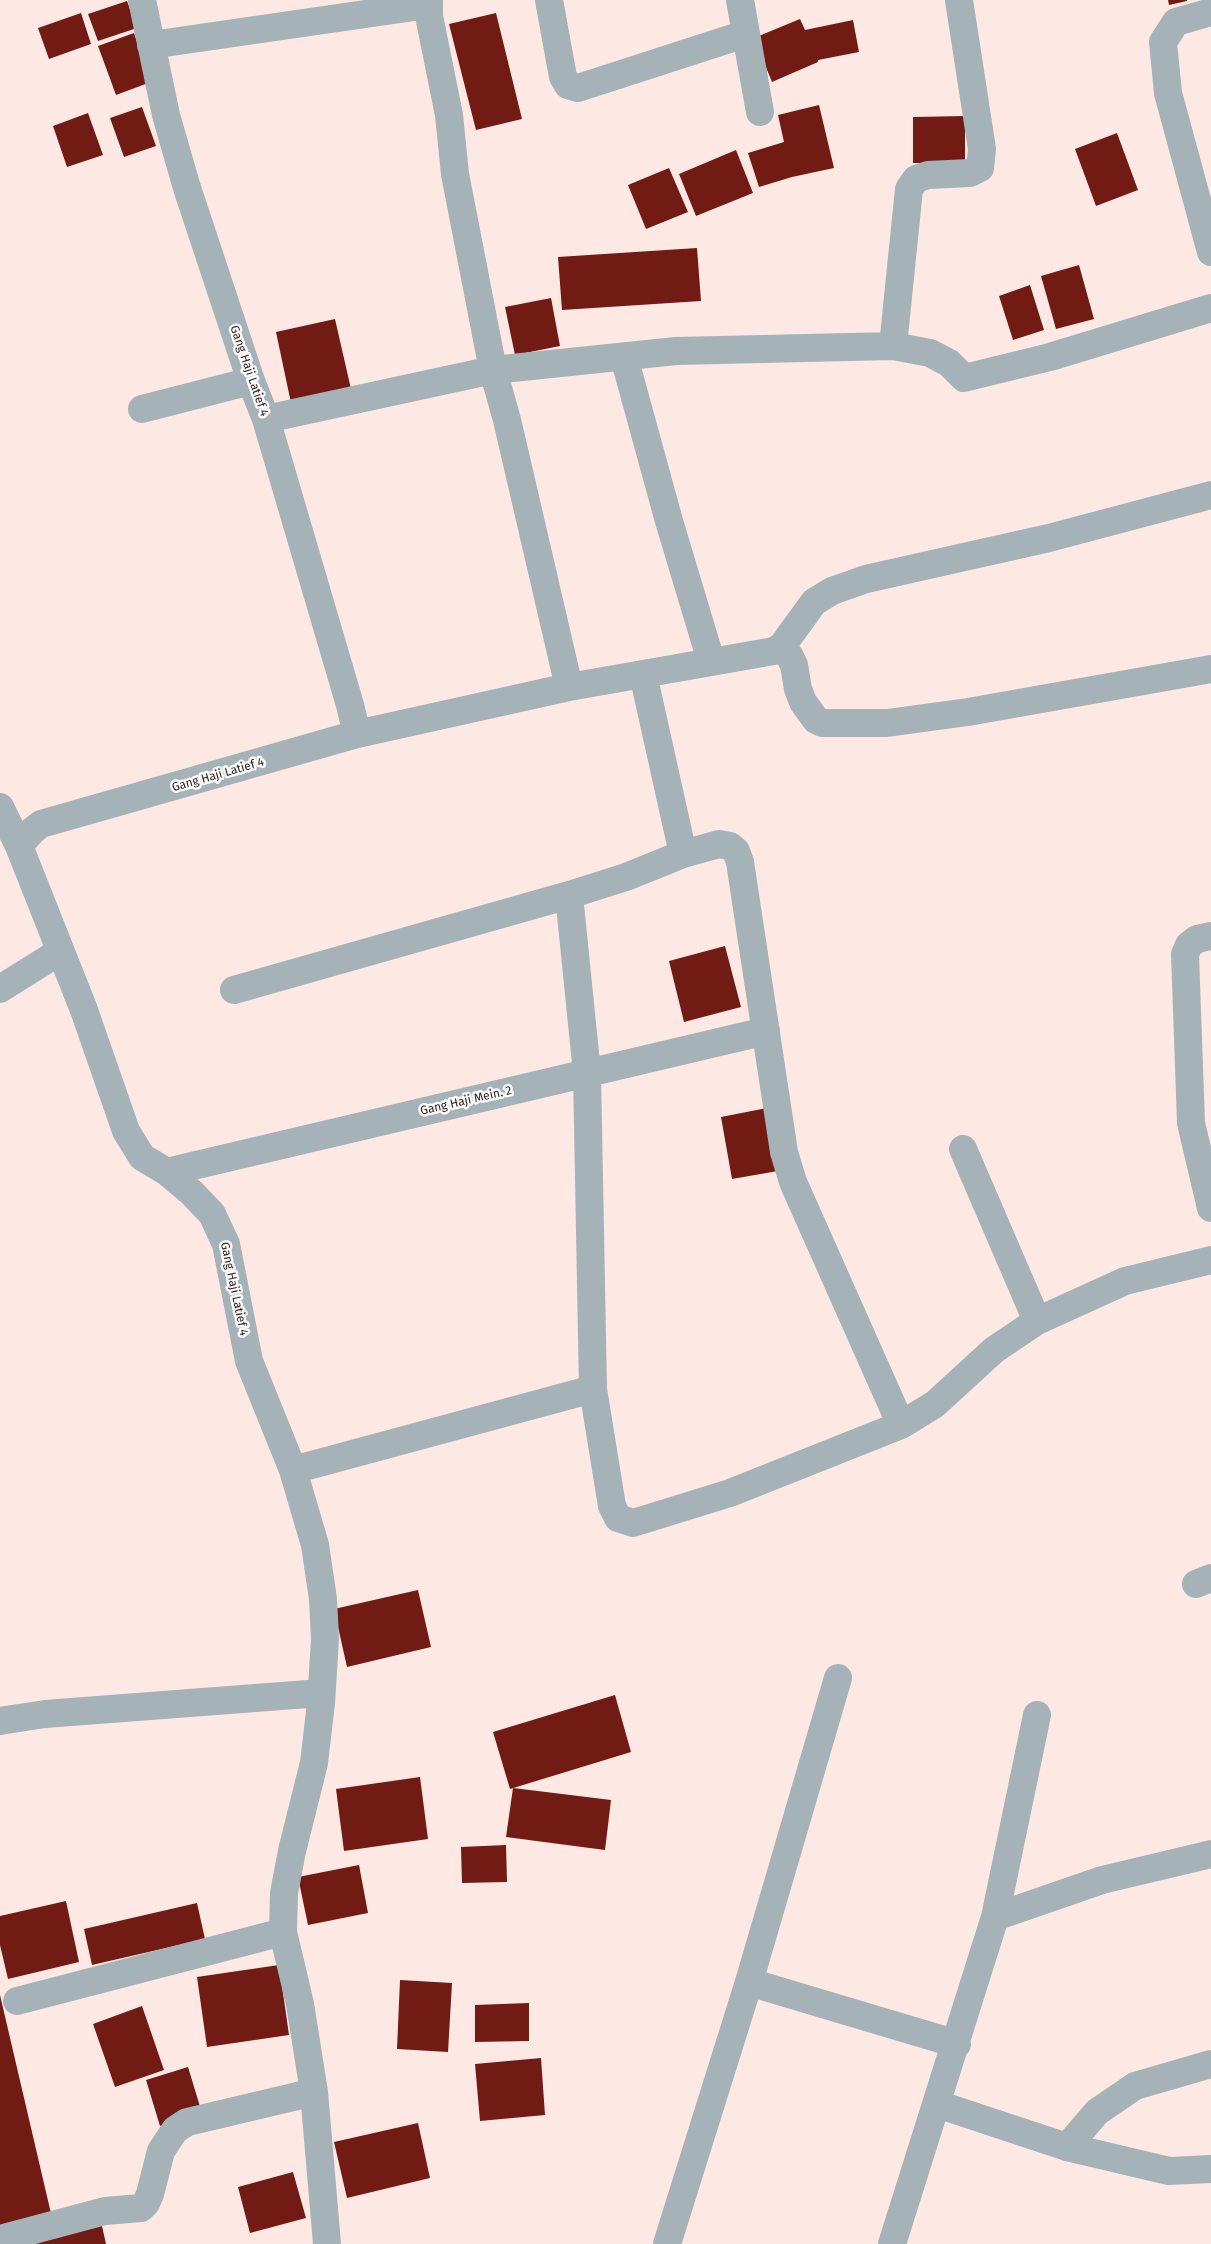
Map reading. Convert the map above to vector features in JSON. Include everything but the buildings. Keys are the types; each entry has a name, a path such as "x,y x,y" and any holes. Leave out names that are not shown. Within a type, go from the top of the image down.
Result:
{"street":[{"name":"Gang Haji Latief 4","path":"142,0 166,114 187,188 251,381 266,419 357,734 41,824 32,830 19,846 59,952 84,1010 126,1131 142,1157 167,1172 192,1193 212,1214 226,1244 249,1361 293,1470 315,1545 323,1599 325,1639 321,1693 314,1763 292,1851 284,1893 283,1932 300,2004 314,2092 327,2244"},
{"path":"549,0 563,77 568,85 578,88 745,34"},
{"path":"740,0 760,112"},
{"path":"894,346 908,189 916,178 928,175 970,173 980,168 982,149 959,0"},
{"path":"151,45 428,2 449,115 455,174 493,370 507,420 569,687"},
{"path":"1211,12 1176,22 1163,42 1168,93 1211,252"},
{"path":"266,419 493,370 676,351 894,346 930,353 949,363 964,378 1050,357 1211,308"},
{"path":"624,357 669,521 711,661"},
{"path":"142,409 251,381"},
{"path":"357,734 569,687 774,651 782,646 814,602 832,592 866,579 1049,538 1211,495"},
{"path":"782,646 794,665 798,689 803,702 816,720 822,723 887,723 968,712 1211,669"},
{"path":"643,674 683,854"},
{"path":"0,807 19,846"},
{"path":"234,990 569,895 626,877 683,854 719,844 730,846 736,850 740,862 784,1152 793,1182 901,1425"},
{"path":"569,895 587,1074 593,1389 612,1506 618,1518 633,1523 730,1493 901,1425 935,1404 994,1350 1037,1321 1125,1281 1211,1260"},
{"path":"1211,936 1193,942 1189,945 1185,954 1200,1072 1192,1124 1211,1208"},
{"path":"0,990 59,952"},
{"name":"Gang Haji Mein. 2","path":"167,1172 587,1074 766,1030"},
{"path":"963,1149 1037,1321"},
{"path":"293,1470 593,1389"},
{"path":"667,2244 749,1982 838,1678"},
{"path":"0,1721 45,1714 321,1693"},
{"path":"892,2244 996,1917 1037,1715"},
{"path":"996,1917 1102,1880 1211,1854"},
{"path":"17,2001 283,1932"},
{"path":"749,1982 957,2044"},
{"path":"1067,2147 1097,2112 1135,2086 1211,2064"},
{"path":"0,2239 105,2211 141,2208 146,2203 150,2194 161,2151 174,2130 187,2122 314,2092"},
{"path":"937,2104 1067,2147 1169,2171 1211,2169"}]}
